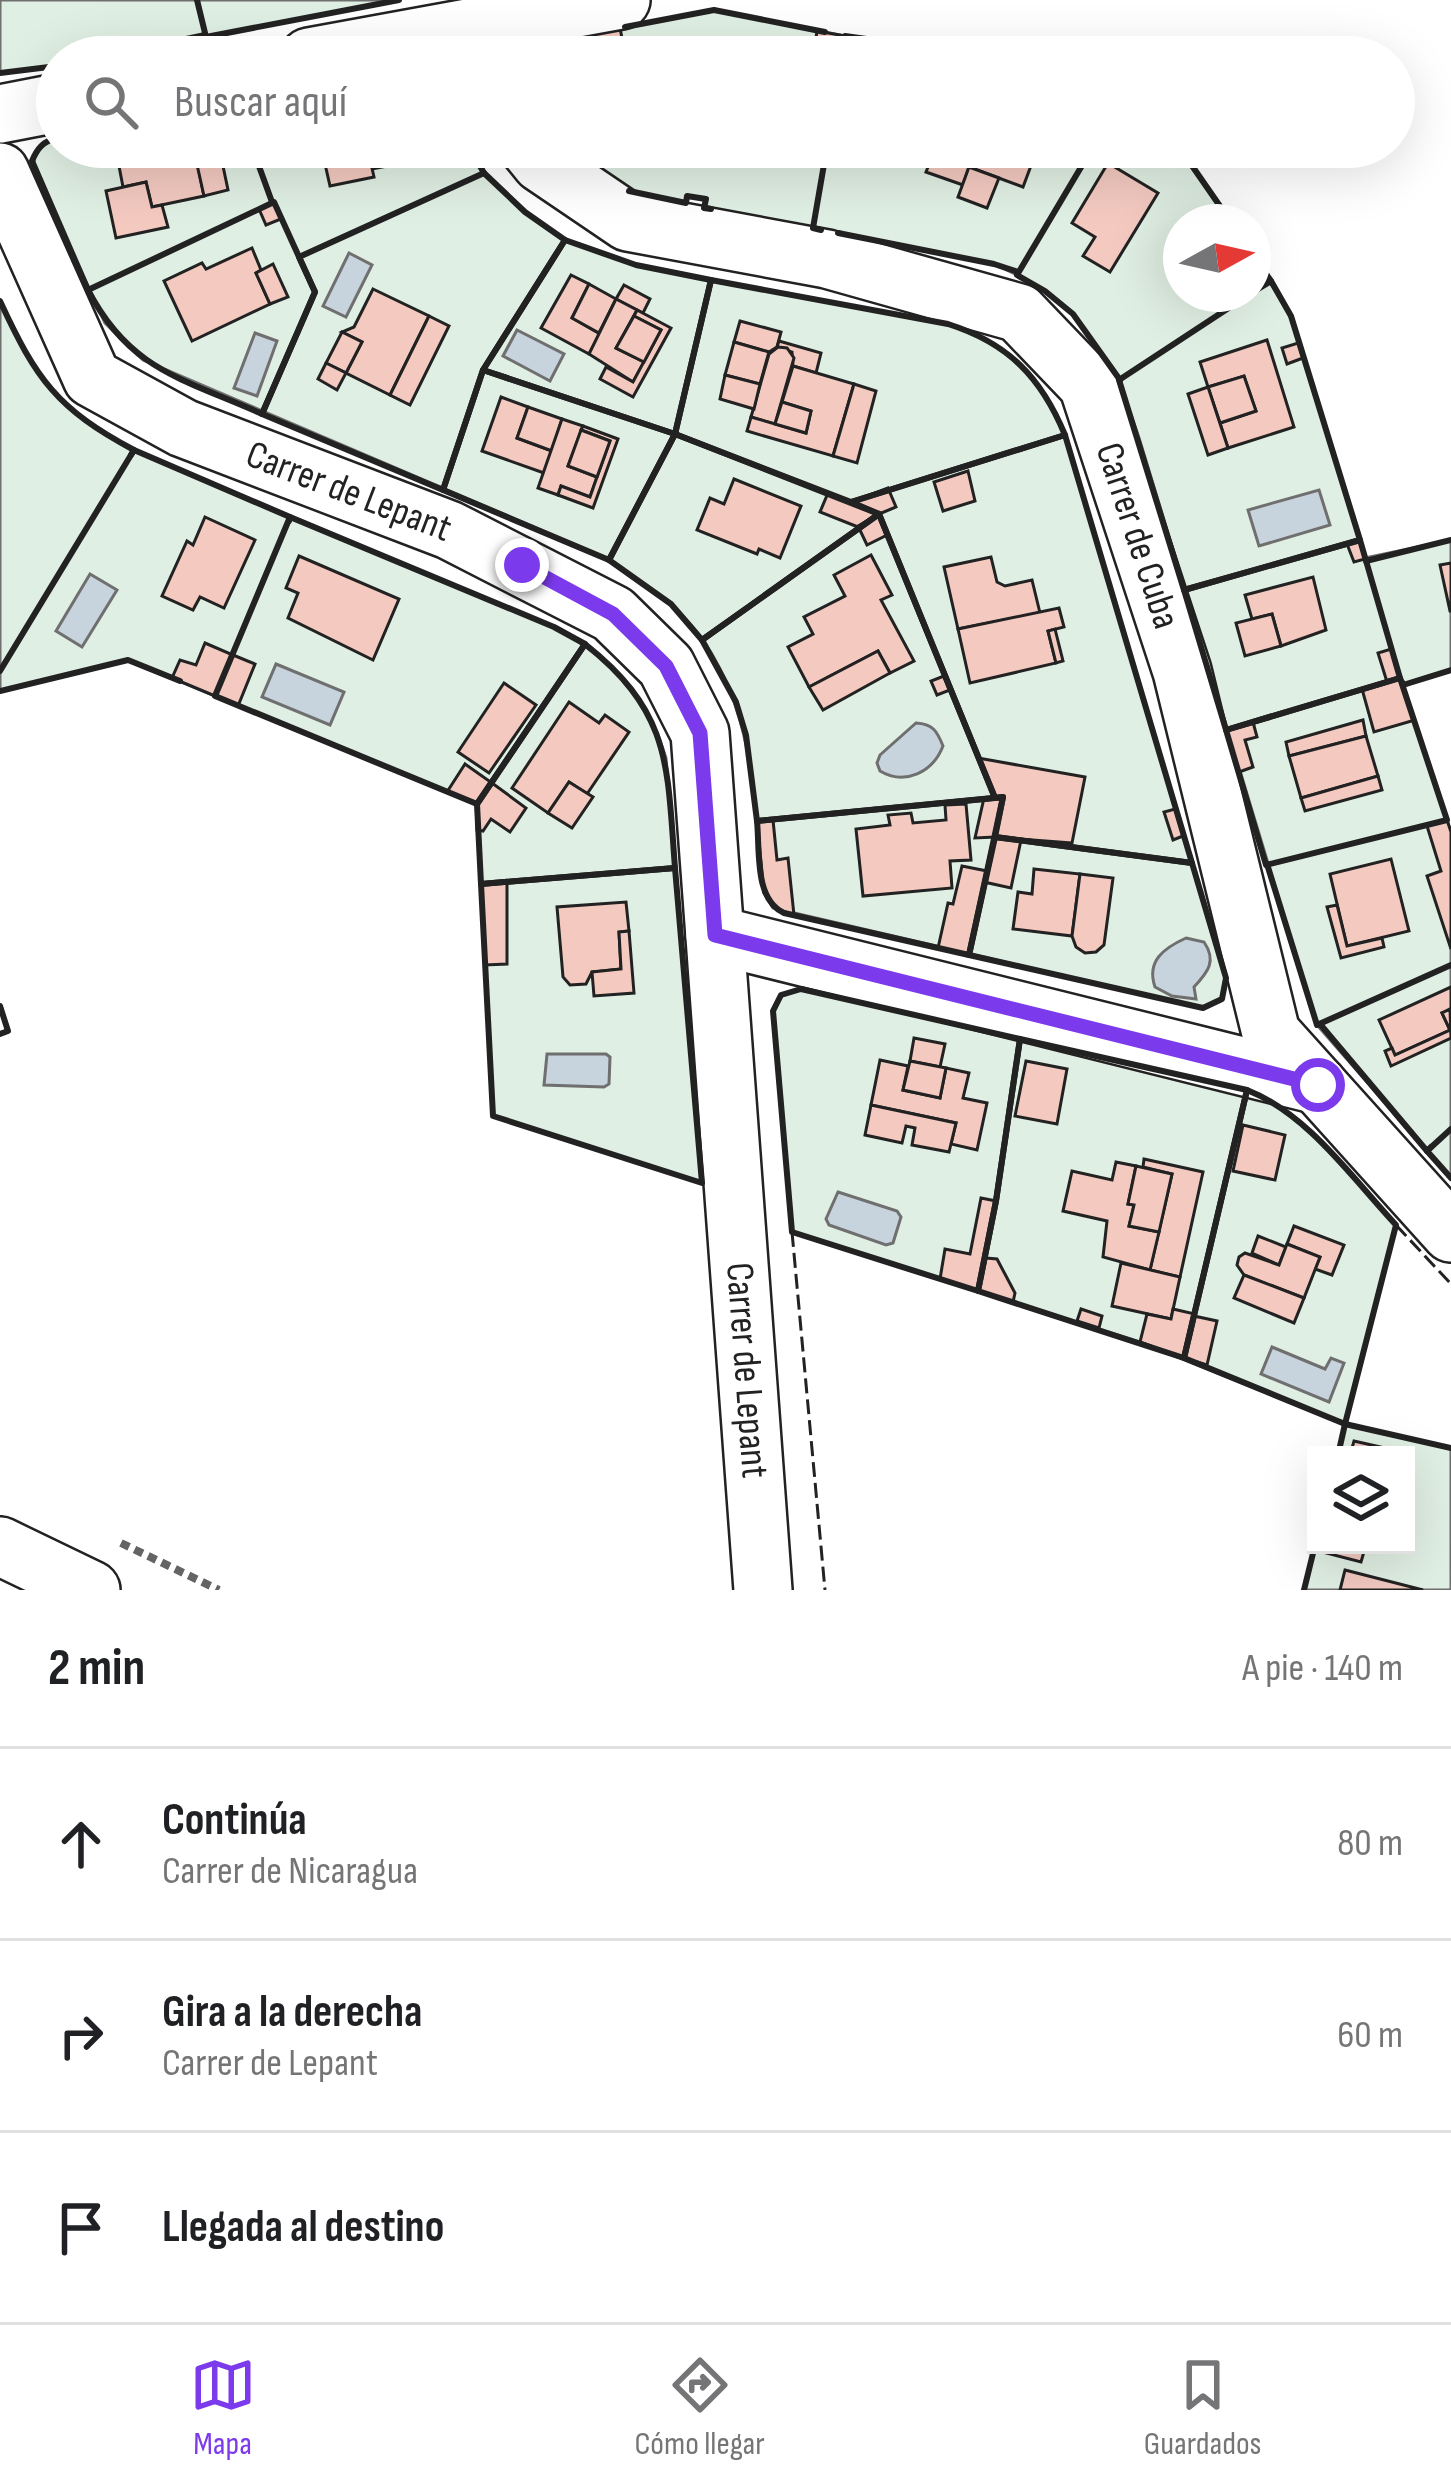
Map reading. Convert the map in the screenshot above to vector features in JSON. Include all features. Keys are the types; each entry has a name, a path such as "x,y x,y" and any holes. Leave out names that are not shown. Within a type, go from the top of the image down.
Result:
{"street":[{"path":"423,36 621,0"},
{"path":"0,114 36,107"},
{"name":"Carrer de Cuba","path":"548,168 628,222 827,259 1018,314 1088,385 1183,671 1271,1033 1451,1233"},
{"name":"Carrer de Lepant","path":"0,172 92,378 183,428 449,530 522,565 613,614 666,666 700,733 763,1590"},
{"path":"715,935 1318,1085"},
{"path":"0,1546 92,1590"}],"green space":[{"path":"0,0 399,0 211,36 36,36 36,69 0,73"},
{"path":"714,10 845,36 578,36"},
{"path":"36,155 36,168 481,168 525,212 565,240 636,265 948,324 1005,352 1033,379 1065,435 1226,978 1222,999 1203,1008 773,908 764,893 752,776 733,700 697,632 669,603 609,559 143,360 105,323 35,172"},
{"path":"591,168 1194,168 1219,204 1163,204 1163,312 1271,312 1271,284 1291,316 1365,558 1451,540 1451,670 1403,686 1451,832 1451,1178 1317,1025 1140,441 1119,380 1073,314 1045,291 994,264 704,208 705,199 688,196 686,203 634,194"},
{"path":"0,301 38,372 67,405 108,435 554,627 609,666 637,697 666,758 702,1183 493,1116 476,804 128,660 0,691"},
{"path":"801,989 1247,1090 1309,1131 1396,1225 1346,1424 1451,1448 1451,1590 1304,1590 1313,1554 1415,1554 1415,1446 1340,1446 1345,1424 1140,1342 792,1232 773,1011 781,995"}],"shaded area":[{"path":"349,253 372,265 346,317 323,306"},
{"path":"517,330 564,354 550,381 503,356"},
{"path":"255,333 277,341 257,396 234,388"},
{"path":"1319,490 1330,525 1259,546 1248,510"},
{"path":"90,574 117,590 82,647 56,631"},
{"path":"276,664 344,692 330,725 262,697"},
{"path":"916,723 936,732 943,746 932,763 908,777 880,771 880,755"},
{"path":"1186,938 1204,942 1210,955 1207,971 1194,987 1196,999 1172,996 1155,987 1153,978 1159,956"},
{"path":"547,1054 606,1054 610,1057 609,1084 544,1085"},
{"path":"838,1192 897,1211 901,1217 893,1243 886,1245 829,1225 826,1219"},
{"path":"1272,1347 1325,1369 1331,1358 1344,1363 1329,1402 1261,1374"}],"building":[{"path":"620,28 622,36 595,36"},
{"path":"119,168 198,168 204,196 152,207 146,182 123,187"},
{"path":"198,168 223,168 228,190 204,196"},
{"path":"326,168 372,168 374,177 330,186"},
{"path":"928,168 969,168 963,185 926,172"},
{"path":"969,168 999,178 987,208 958,197"},
{"path":"972,168 1030,168 1023,187"},
{"path":"1105,168 1116,168 1158,193 1110,272 1083,256 1095,237 1072,223"},
{"path":"146,182 152,207 162,205 168,227 116,238 106,191"},
{"path":"274,202 281,219 266,225 259,209"},
{"path":"252,248 261,270 256,273 270,304 192,341 164,281"},
{"path":"273,264 288,297 270,304 256,273"},
{"path":"571,275 589,284 572,318 600,334 589,354 541,328"},
{"path":"589,284 616,299 599,333 572,318"},
{"path":"624,285 650,299 643,313 616,299"},
{"path":"373,289 429,316 390,395 346,373 362,342 342,332 354,327"},
{"path":"616,299 637,310 616,348 644,362 633,382 589,354"},
{"path":"637,310 671,328 633,397 600,379 606,367 633,382 661,330 634,316"},
{"path":"429,316 449,326 410,405 390,395"},
{"path":"634,316 661,330 644,362 616,348"},
{"path":"740,321 781,332 777,347 769,352 734,342"},
{"path":"342,332 362,342 346,373 326,363"},
{"path":"1267,340 1294,427 1228,448 1220,423 1256,411 1244,376 1208,387 1200,362"},
{"path":"779,341 821,353 816,373 793,366 792,352 777,347"},
{"path":"734,342 769,352 760,384 725,375"},
{"path":"1298,343 1303,358 1287,364 1282,348"},
{"path":"778,347 787,348 794,358 775,424 751,417 769,354"},
{"path":"326,363 346,373 337,390 318,379"},
{"path":"793,366 854,384 833,456 747,431 751,417 806,433 811,411 782,402"},
{"path":"725,375 760,384 754,409 720,399"},
{"path":"1244,376 1256,411 1220,423 1208,387"},
{"path":"854,384 876,391 857,463 833,456"},
{"path":"1208,387 1228,448 1208,455 1188,394"},
{"path":"501,397 528,407 517,438 552,451 544,473 482,451"},
{"path":"782,402 811,411 806,433 775,424"},
{"path":"528,407 562,419 552,451 517,438"},
{"path":"562,419 583,426 568,466 597,477 590,497 561,486 558,495 538,488"},
{"path":"583,426 618,439 593,508 558,495 561,486 590,497 610,441 581,430"},
{"path":"581,430 610,441 597,477 568,466"},
{"path":"968,471 975,501 943,511 934,482"},
{"path":"734,479 801,506 780,558 697,530 710,498 724,504"},
{"path":"888,488 896,507 879,514 851,502"},
{"path":"828,493 879,514 858,527 820,512"},
{"path":"879,514 887,535 867,545 858,526"},
{"path":"205,517 255,540 224,608 200,597 193,610 162,596 187,541 193,545"},
{"path":"1360,540 1365,559 1354,562 1347,544"},
{"path":"871,555 892,595 881,600 914,661 890,673 878,651 809,687 788,647 813,634 804,617 845,596 834,575"},
{"path":"299,556 399,599 373,660 288,618 298,593 286,588"},
{"path":"991,557 997,582 1005,586 1032,580 1040,613 958,629 944,567"},
{"path":"1451,563 1451,611 1450,611 1440,565"},
{"path":"1313,577 1326,630 1281,646 1272,614 1252,619 1245,595"},
{"path":"1059,608 1064,627 1048,631 1056,663 970,683 958,629"},
{"path":"1272,614 1281,646 1245,656 1236,623"},
{"path":"1055,629 1063,661 1056,663 1048,631"},
{"path":"205,643 233,655 215,696 172,678 180,660 196,665"},
{"path":"1391,649 1400,678 1387,682 1378,653"},
{"path":"878,651 890,673 823,710 809,687"},
{"path":"233,655 255,664 238,706 215,696"},
{"path":"944,676 950,690 937,695 931,681"},
{"path":"1400,678 1415,720 1374,732 1362,689"},
{"path":"504,683 536,705 489,773 458,752"},
{"path":"569,702 599,723 605,715 629,732 587,794 569,782 548,813 512,788"},
{"path":"1363,720 1366,736 1289,756 1286,742"},
{"path":"1253,722 1257,737 1245,740 1253,767 1239,772 1226,730"},
{"path":"1366,736 1378,776 1301,798 1289,756"},
{"path":"978,758 1085,777 1072,843 995,837 1003,797 995,798"},
{"path":"465,764 492,783 477,804 447,792"},
{"path":"1378,776 1382,790 1305,811 1301,798"},
{"path":"569,782 593,797 572,828 548,813"},
{"path":"492,783 526,808 510,832 491,819 483,831 477,830 477,804"},
{"path":"1003,797 995,837 975,838 984,798"},
{"path":"966,804 971,860 950,861 952,888 863,896 856,829 890,825 888,815 911,813 913,823 946,820 945,805"},
{"path":"1175,809 1183,836 1173,840 1164,812"},
{"path":"773,820 777,860 788,858 794,915 776,909 764,893 757,821"},
{"path":"1447,820 1451,832 1451,949 1427,876 1441,871 1427,826"},
{"path":"995,837 1021,840 1011,888 984,882"},
{"path":"1391,859 1409,931 1347,946 1330,874"},
{"path":"962,866 987,871 969,955 938,948"},
{"path":"1034,869 1080,874 1072,936 1013,929 1018,892 1032,894"},
{"path":"1080,874 1113,878 1104,945 1096,952 1085,953 1076,947 1072,936"},
{"path":"507,882 507,964 485,965 481,884"},
{"path":"626,902 629,931 619,932 621,969 592,972 586,984 570,985 563,977 557,907"},
{"path":"1337,905 1347,946 1382,938 1384,947 1341,958 1327,907"},
{"path":"629,931 634,993 594,996 592,972 621,969 619,932"},
{"path":"1451,987 1451,1010 1442,1013 1450,1030 1395,1055 1379,1020"},
{"path":"1450,1009 1451,1038 1391,1066 1385,1051 1392,1048 1395,1055 1450,1030 1442,1013"},
{"path":"914,1038 945,1044 940,1067 910,1061"},
{"path":"880,1060 908,1066 903,1090 940,1098 946,1068 969,1073 963,1098 987,1103 977,1150 951,1144 956,1123 871,1105"},
{"path":"910,1061 946,1068 940,1098 903,1090"},
{"path":"1026,1061 1067,1069 1057,1124 1015,1116"},
{"path":"871,1105 956,1123 949,1152 912,1145 915,1128 906,1126 902,1143 865,1135"},
{"path":"1243,1125 1285,1135 1275,1180 1233,1171"},
{"path":"1144,1159 1203,1172 1180,1277 1150,1270 1172,1174 1143,1167"},
{"path":"1116,1162 1136,1166 1129,1226 1159,1232 1150,1270 1103,1257 1107,1221 1063,1211 1072,1171 1112,1180"},
{"path":"1136,1166 1172,1174 1159,1232 1129,1226"},
{"path":"981,1198 996,1201 978,1291 940,1279 945,1249 970,1254"},
{"path":"1294,1226 1344,1245 1332,1275 1315,1269 1320,1257 1287,1244"},
{"path":"1258,1236 1286,1247 1279,1265 1252,1253"},
{"path":"1287,1244 1320,1257 1304,1298 1244,1275 1237,1265 1245,1253 1279,1265"},
{"path":"986,1258 997,1259 1015,1293 1013,1302 978,1291"},
{"path":"1121,1263 1180,1277 1171,1319 1112,1306"},
{"path":"1244,1275 1304,1298 1294,1323 1234,1298"},
{"path":"1081,1309 1102,1316 1099,1328 1077,1321"},
{"path":"1173,1309 1195,1314 1184,1358 1140,1342 1147,1314 1171,1319"},
{"path":"1194,1316 1217,1321 1207,1365 1184,1358"},
{"path":"1330,1554 1363,1554 1361,1562"},
{"path":"1345,1570 1423,1590 1340,1590"}],"fence":[{"path":"1396,1225 1451,1284"},
{"path":"792,1232 825,1590"}],"wall":[{"path":"197,0 206,36"},
{"path":"211,36 399,0"},
{"path":"625,27 714,10 825,32"},
{"path":"200,36 205,35"},
{"path":"0,73 36,69"},
{"path":"36,154 32,161 88,290"},
{"path":"260,168 272,202"},
{"path":"481,168 484,173"},
{"path":"821,230 813,228 823,168"},
{"path":"1081,168 1017,275 1073,314 1120,380"},
{"path":"1194,168 1219,204"},
{"path":"484,173 525,212 565,240 483,370 443,490 262,414 315,292 299,257 484,173"},
{"path":"629,191 686,203 687,196 706,199 704,208 711,209"},
{"path":"274,202 315,292 262,414 184,381 141,356 104,317 88,290 274,202"},
{"path":"838,233 1018,272"},
{"path":"565,240 636,265 711,280 675,434 483,370 565,240"},
{"path":"711,280 948,324 969,332 1020,365 1045,396 1065,435 851,502 675,434 711,280"},
{"path":"1223,312 1119,380 1184,590 1360,540 1291,316 1271,281"},
{"path":"0,301 25,351 52,389 86,420 134,450 131,455"},
{"path":"483,370 675,434 609,560 443,490 483,370"},
{"path":"675,434 879,514 702,640 671,604 609,560 675,434"},
{"path":"1065,435 1192,863 995,837 1003,797 995,798 879,514 851,502 1065,435"},
{"path":"0,671 134,450 290,517 289,521"},
{"path":"879,514 995,798 757,821 746,735 736,702 702,640 879,514"},
{"path":"290,517 585,644 477,804 215,696 290,517"},
{"path":"1360,540 1400,678 1226,730 1184,590 1360,540"},
{"path":"1366,561 1451,540"},
{"path":"585,644 614,669 650,718 666,770 675,868 481,884 477,804 585,644"},
{"path":"0,691 128,660 180,681"},
{"path":"1402,682 1451,670"},
{"path":"1400,678 1447,820 1266,865 1226,730 1400,678"},
{"path":"1003,797 969,955 784,913 763,886 757,821 1003,797"},
{"path":"995,837 1192,863 1226,978 1222,999 1203,1008 969,955 995,837"},
{"path":"1267,864 1317,1025 1451,965"},
{"path":"675,868 702,1183 493,1116 481,884 675,868"},
{"path":"801,989 1020,1039 978,1291 792,1232 773,1011 781,995 801,989"},
{"path":"0,1006 8,1031 0,1034"},
{"path":"1320,1024 1427,1151 1451,1129"},
{"path":"1020,1039 1247,1090 1184,1358 978,1291 1020,1039"},
{"path":"1247,1090 1309,1131 1396,1225 1345,1424 1184,1358 1247,1090"},
{"path":"1431,1147 1427,1151 1451,1178"},
{"path":"1340,1446 1345,1424 1451,1448"},
{"path":"1304,1590 1313,1554"}],"route":[{"path":"522,565 613,614 666,666 700,733 715,935 1318,1085"}]}
